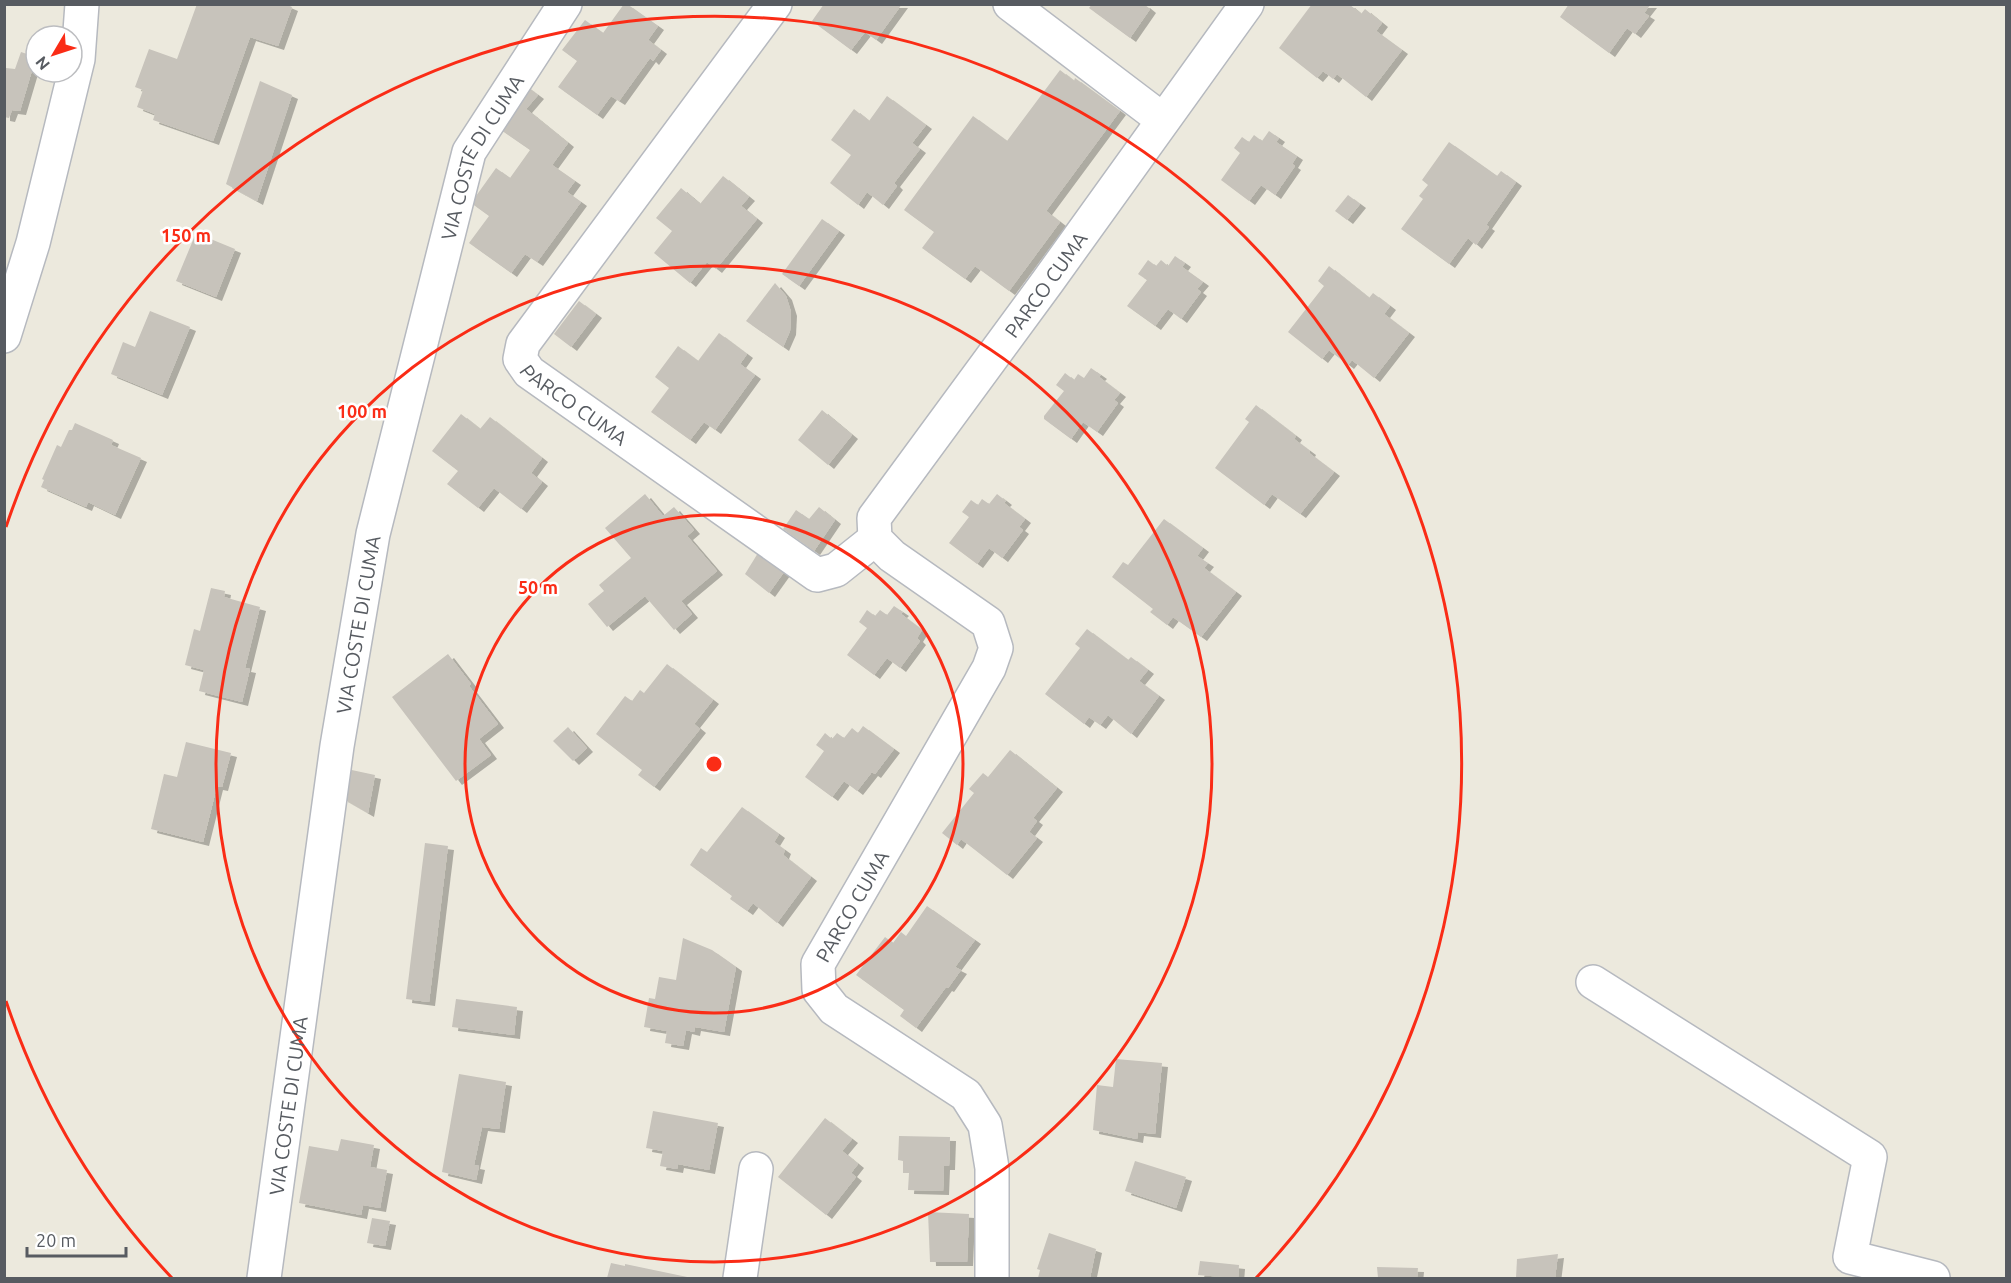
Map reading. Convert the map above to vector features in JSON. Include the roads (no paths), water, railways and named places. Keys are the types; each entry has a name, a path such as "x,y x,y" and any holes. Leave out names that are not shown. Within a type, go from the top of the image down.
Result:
{"street":[{"path":"4,336 33,243 78,59 82,4"},
{"name":"VIA COSTE DI CUMA","path":"264,1278 337,747 373,534 469,152 565,4"},
{"name":"PARCO CUMA","path":"775,4 523,344 519,359 529,372 817,575 836,570 875,539"},
{"path":"1010,4 1163,120"},
{"name":"PARCO CUMA","path":"992,1278 992,1168 985,1125 966,1095 834,1009 819,990 818,964 989,668 996,648 988,623 892,556 875,539 874,518 1247,4"},
{"path":"1593,982 1870,1157 1850,1257 1932,1278"},
{"path":"740,1278 756,1169"}]}
